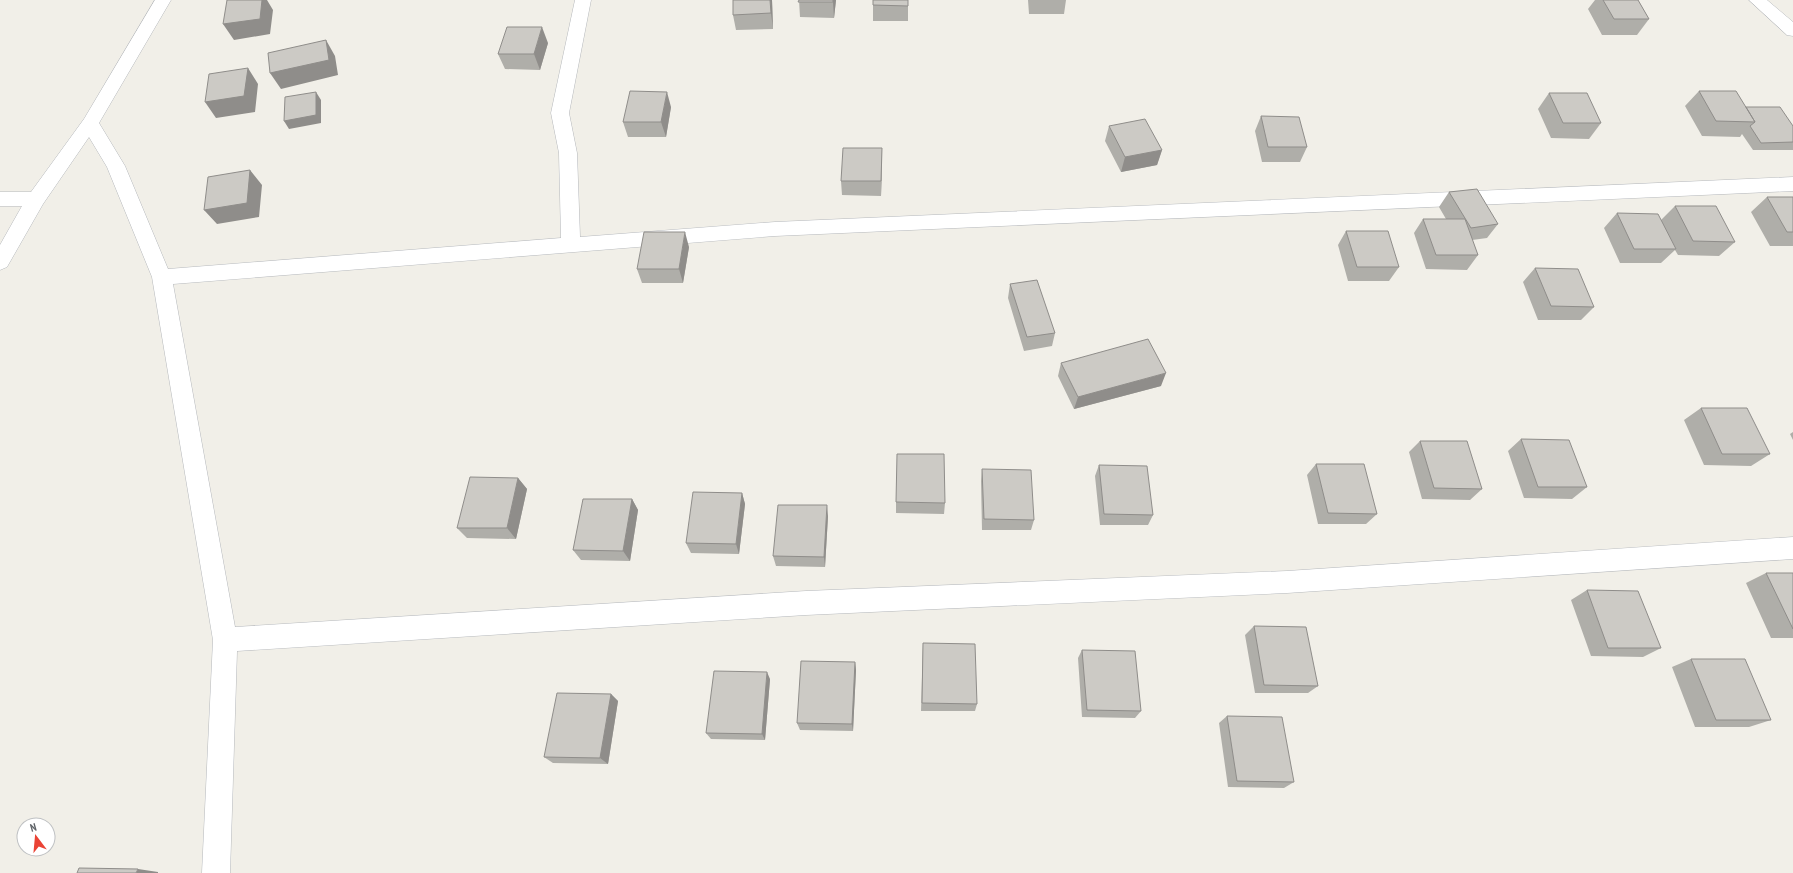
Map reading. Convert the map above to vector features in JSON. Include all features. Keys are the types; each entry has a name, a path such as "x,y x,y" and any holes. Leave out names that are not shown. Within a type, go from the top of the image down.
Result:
{"street":[{"path":"0,262 36,199 90,123 163,0"},
{"path":"571,245 568,153 560,113 583,0"},
{"path":"1757,0 1793,31"},
{"path":"90,123 116,166 162,277 225,640 216,873"},
{"path":"162,277 782,229 1793,184"},
{"path":"0,199 36,199"},
{"path":"225,640 806,603 1287,582 1793,548"}],"building":[{"path":"227,0 262,0 260,19 223,24"},
{"path":"733,0 770,0 771,13 733,15"},
{"path":"799,0 833,0 833,2 798,2"},
{"path":"873,0 908,0 908,6 873,5"},
{"path":"1603,0 1638,0 1649,19 1614,19"},
{"path":"507,27 542,27 534,54 498,54"},
{"path":"326,40 329,60 270,73 268,53"},
{"path":"248,68 244,96 205,102 209,74"},
{"path":"630,91 667,92 661,122 623,122"},
{"path":"1699,91 1736,91 1755,122 1716,121"},
{"path":"316,92 316,115 284,121 285,97"},
{"path":"1549,93 1587,93 1601,123 1563,123"},
{"path":"1746,107 1780,107 1793,126 1793,142 1761,143 1750,126 1755,122"},
{"path":"1261,116 1299,117 1307,147 1268,147"},
{"path":"1145,119 1162,150 1125,157 1109,126"},
{"path":"843,148 882,148 881,181 841,181"},
{"path":"250,170 247,203 204,210 208,177"},
{"path":"1477,189 1498,224 1471,228 1449,192"},
{"path":"1767,197 1793,197 1793,232 1787,232"},
{"path":"1675,206 1716,206 1735,242 1693,241"},
{"path":"1617,213 1658,214 1676,249 1634,249"},
{"path":"1423,219 1465,219 1478,255 1436,255"},
{"path":"1346,231 1388,231 1399,267 1357,267"},
{"path":"644,232 685,232 679,269 637,269"},
{"path":"1535,268 1578,269 1594,307 1551,306"},
{"path":"1037,280 1055,333 1027,337 1010,284"},
{"path":"1148,339 1166,373 1078,397 1061,363"},
{"path":"1701,408 1747,408 1770,454 1722,454"},
{"path":"1521,439 1569,440 1587,487 1538,487"},
{"path":"1420,441 1467,441 1482,489 1434,488"},
{"path":"897,454 944,454 945,503 896,502"},
{"path":"1316,464 1364,464 1377,514 1328,513"},
{"path":"1099,465 1147,466 1153,515 1104,514"},
{"path":"982,469 1031,470 1034,520 984,519"},
{"path":"470,477 518,478 507,528 457,528"},
{"path":"693,492 742,493 736,544 686,543"},
{"path":"583,499 632,499 623,551 573,550"},
{"path":"778,505 827,505 824,557 773,556"},
{"path":"1766,573 1793,573 1793,629"},
{"path":"1587,590 1638,591 1661,648 1608,648"},
{"path":"1254,626 1306,627 1318,686 1264,685"},
{"path":"923,643 975,644 977,704 922,703"},
{"path":"1082,650 1135,651 1141,711 1087,710"},
{"path":"1691,659 1745,659 1771,720 1716,720"},
{"path":"801,661 855,662 852,724 797,723"},
{"path":"714,671 767,672 762,734 706,733"},
{"path":"557,693 611,694 600,758 544,757"},
{"path":"1227,716 1282,717 1294,782 1237,781"},
{"path":"79,868 138,869 136,873 77,873"}]}
